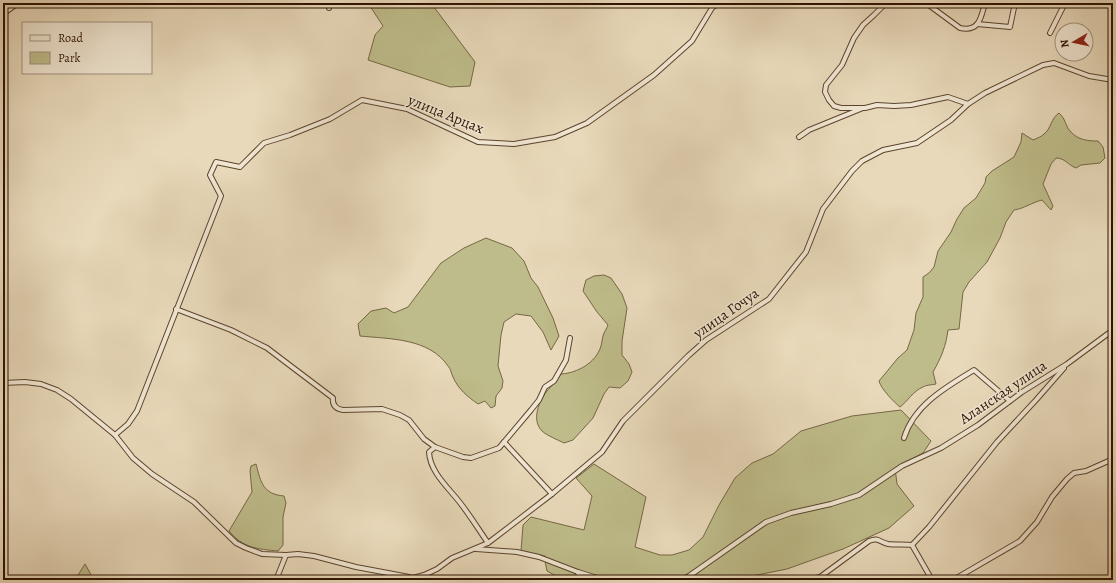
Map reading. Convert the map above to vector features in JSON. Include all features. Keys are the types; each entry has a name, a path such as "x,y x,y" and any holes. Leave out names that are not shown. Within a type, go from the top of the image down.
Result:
{"street":[{"path":"3,14 18,3"},
{"path":"329,3 330,8"},
{"name":"улица Арцах","path":"176,309 221,196 210,175 216,162 240,167 264,143 290,135 330,119 362,100 407,109 478,142 514,144 555,136 587,124 654,75 692,41 712,8 718,3"},
{"path":"865,108 841,108 834,106 825,92 826,85 842,65 854,38 863,25 886,3"},
{"path":"926,3 960,28 971,29 980,22 985,3"},
{"path":"978,24 1010,27 1015,3"},
{"path":"1050,33 1065,3"},
{"name":"улица Гочуа","path":"3,383 24,382 41,384 57,390 71,399 115,435 133,458 152,474 194,502 236,544 262,554 298,554 314,556 404,578 413,578 424,575 437,569 452,558 488,543 552,494 602,452 623,421 688,356 706,340 769,299 806,252 823,209 852,171 862,161 883,150 917,143 951,120 968,104 985,93 1043,65 1054,63 1089,76 1113,80"},
{"path":"799,137 809,130 877,104 894,106 911,105 948,97 968,104"},
{"path":"115,435 128,424 137,411 176,309 231,330 267,348 333,398 332,402 338,409 382,409 400,415 409,420 424,438 436,447 471,458 492,451 504,442 539,400 545,387 554,381 566,360 570,338"},
{"name":"Аланская улица","path":"681,580 689,576 766,522 859,495 902,466 942,448 1067,364 1113,330"},
{"path":"780,580 813,579 820,577 869,541 874,539 879,539 886,544 912,545 929,527 997,442 1067,364"},
{"path":"904,438 915,415 928,401 951,384 974,370 1010,401"},
{"path":"504,442 552,494"},
{"path":"436,447 430,452 432,465 488,543"},
{"path":"953,580 1020,540 1037,522 1052,497 1074,473 1086,471 1113,459"},
{"path":"912,545 932,580"},
{"path":"473,548 517,552 543,558 578,572 604,580"},
{"path":"276,580 286,555"},
{"path":"578,572 580,580"}],"green space":[{"path":"368,3 434,3 434,7 475,62 470,86 450,87 368,60 375,35 383,26"},
{"path":"1059,113 1069,130 1074,135 1083,140 1098,141 1103,147 1105,158 1100,163 1081,165 1076,168 1059,158 1056,158 1051,164 1043,184 1053,206 1051,210 1042,200 1014,210 1006,222 1000,238 987,262 969,282 963,292 959,329 948,330 943,352 933,372 936,384 919,389 900,407 891,399 879,381 898,358 907,350 914,330 916,313 923,297 923,277 934,267 938,251 951,232 964,208 976,198 985,183 986,177 992,171 1014,157 1021,142 1022,133 1033,140 1040,137 1046,132 1056,115"},
{"path":"486,238 512,248 524,261 531,278 538,287 553,318 559,336 551,350 543,332 531,316 516,314 504,322 501,335 498,366 503,381 502,388 496,396 495,406 491,408 485,401 478,404 471,399 455,381 449,367 440,357 430,350 420,345 396,339 360,336 358,324 371,311 386,308 394,313 408,307 441,263 464,248"},
{"path":"604,275 611,278 622,294 627,308 622,341 622,355 629,364 632,372 628,381 620,388 609,387 604,394 593,418 573,440 564,443 542,431 537,422 537,411 544,395 561,374 573,372 585,366 599,352 603,335 608,325 583,291 586,280 594,276"},
{"path":"901,410 931,441 923,453 895,468 897,484 914,506 889,528 843,549 787,569 732,580 563,580 547,571 545,556 521,551 523,525 531,517 584,530 592,496 576,478 594,464 646,497 635,547 660,555 672,555 689,550 703,537 735,478 752,463 773,454 801,431 852,416"},
{"path":"256,464 262,482 267,490 271,493 284,496 286,503 283,517 283,545 278,551 251,547 234,537 229,531 252,492 250,471 251,466"},
{"path":"85,564 94,580 75,580"}]}
